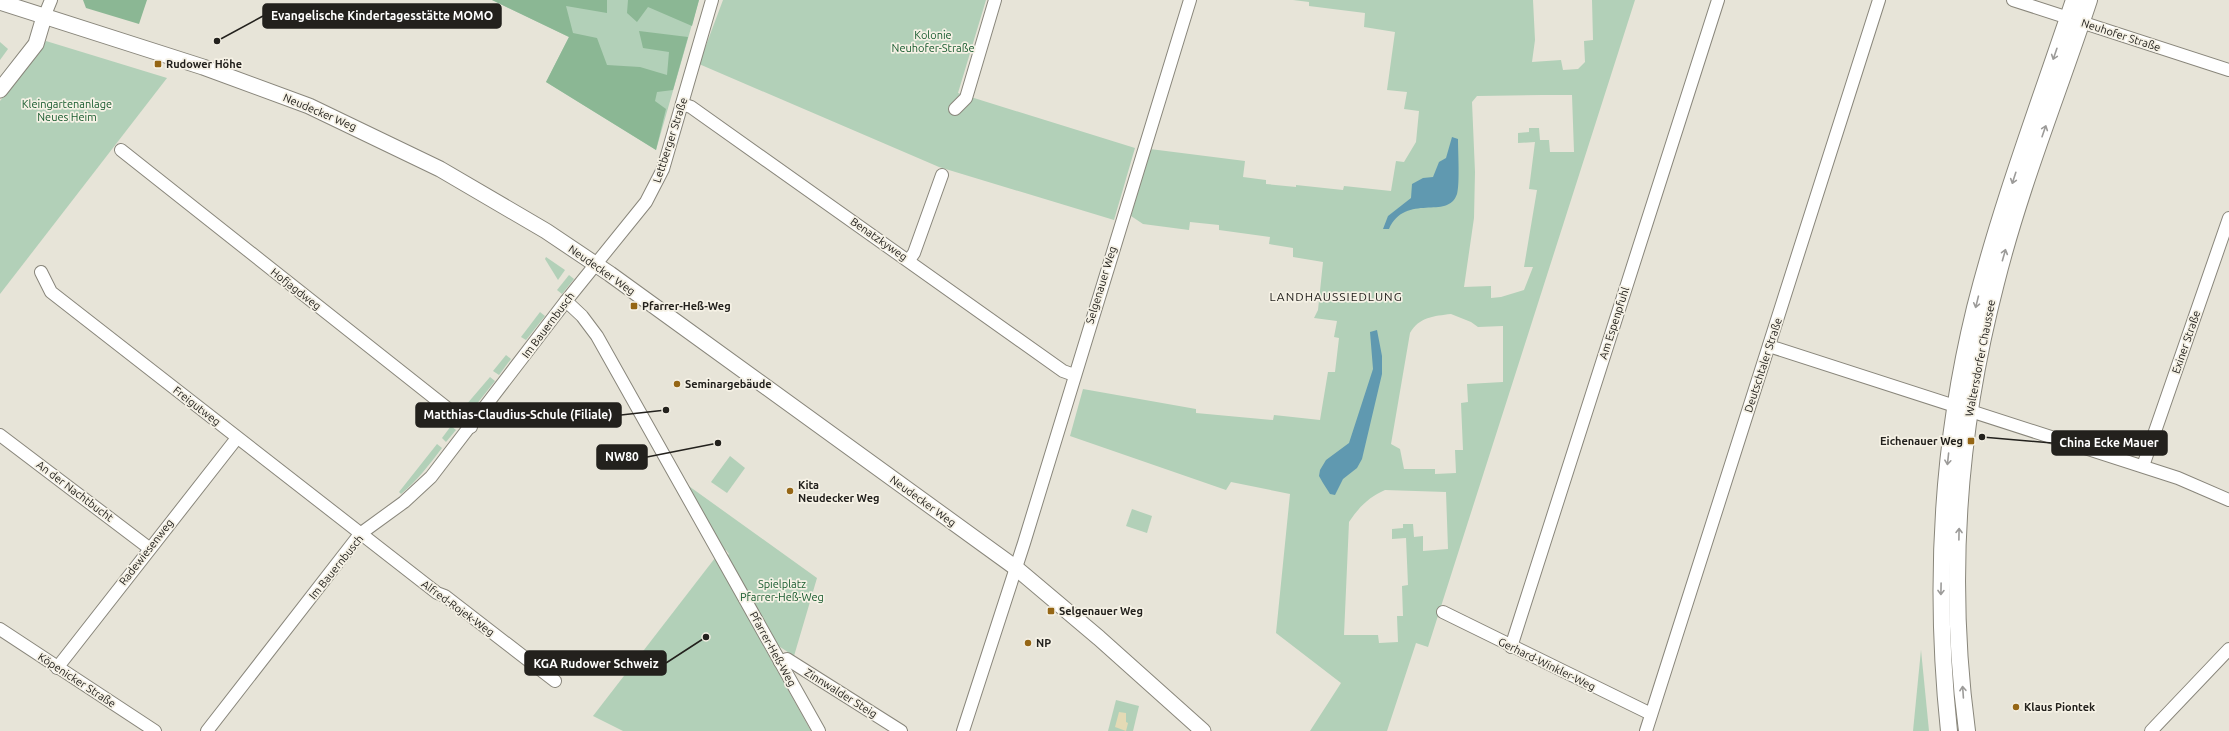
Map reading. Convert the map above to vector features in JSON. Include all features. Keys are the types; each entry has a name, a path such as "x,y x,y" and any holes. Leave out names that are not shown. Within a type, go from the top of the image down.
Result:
{"main road":[{"name":"Waltersdorfer Chaussee","path":"2074,0 2075,20"},
{"name":"Waltersdorfer Chaussee","path":"1950,731 1944,680 1941,616 1943,513 1962,408 1974,311 1991,250 2075,20 2089,0"},
{"name":"Waltersdorfer Chaussee","path":"1962,408 1958,615 1967,731"},
{"path":"1941,616 1958,615"}],"street":[{"path":"0,90 36,44 51,0"},
{"name":"Lettberger Straße","path":"596,264 646,202 652,192 662,169 712,0"},
{"path":"956,109 966,98 995,0"},
{"name":"Selgenauer Weg","path":"963,731 1016,568 1190,0"},
{"name":"Am Espenpfuhl","path":"1512,647 1718,0"},
{"name":"Deutschtaler Straße","path":"1646,731 1879,0"},
{"name":"Neuhofer Straße","path":"2013,0 2229,70"},
{"name":"Neudecker Weg","path":"0,2 209,69 309,106 440,169 546,231 596,264 1016,568 1099,638 1203,731"},
{"name":"Benatzkyweg","path":"682,104 691,107 909,260 1063,371 1074,375"},
{"name":"Hofjagdweg","path":"122,150 470,427"},
{"path":"909,260 914,254 942,175"},
{"name":"Exiner Straße","path":"2143,466 2229,218"},
{"name":"Im Bauernbusch","path":"207,731 360,534 419,490 470,427 596,264"},
{"name":"Freigutweg","path":"41,272 51,292 360,534"},
{"name":"Pfarrer-Heß-Weg","path":"566,301 582,316 597,336 819,731"},
{"path":"1769,346 2143,466 2178,478 2229,500"},
{"name":"An der Nachtbucht","path":"0,435 149,548"},
{"name":"Radewiesenweg","path":"57,668 149,548 237,438"},
{"name":"Alfred-Rojek-Weg","path":"360,534 437,593 445,596 555,681"},
{"name":"Gerhard-Winkler-Weg","path":"1444,612 1512,647 1652,714"},
{"name":"Köpenicker Straße","path":"0,629 57,668 155,731"},
{"path":"2151,731 2229,649"},
{"name":"Zinnwalder Steig","path":"780,662 787,659 901,731"}],"green space":[{"path":"83,0 147,0 139,24 86,8"},
{"path":"492,0 699,0 656,150 546,82 569,37"},
{"path":"492,0 607,0 607,13 566,6 573,33 597,38 607,65 640,67 667,75 669,52 643,48 639,31 688,37 673,90 657,92 655,101 666,109 656,150 546,82 569,37"},
{"path":"628,0 699,0 692,26 648,7 637,22 627,13"},
{"name":"Kolonie Neuhofer-Straße","path":"723,0 986,0 958,93 1135,148 1114,220 939,167 699,64"},
{"path":"1293,0 1533,0 1535,40 1532,62 1561,60 1563,70 1578,69 1585,62 1584,41 1593,40 1592,0 1635,0 1428,647 1416,643 1387,731 1310,731 1341,683 1276,633 1290,494 1231,482 1226,490 1070,436 1083,389 1196,409 1196,413 1273,420 1274,415 1320,420 1328,372 1335,372 1339,338 1334,337 1337,321 1314,318 1318,310 1323,262 1293,257 1293,248 1269,244 1270,237 1219,230 1219,225 1190,222 1189,230 1143,224 1131,216 1150,149 1245,161 1243,177 1266,180 1266,184 1296,187 1296,185 1343,190 1344,186 1391,191 1396,161 1404,162 1416,142 1419,111 1404,109 1407,92 1387,90 1395,32 1364,27 1365,13 1309,6 1309,2","holes":["1572,95 1574,152 1550,152 1549,140 1540,140 1539,128 1529,128 1529,132 1518,133 1518,143 1535,142 1529,189 1537,190 1524,267 1533,267 1524,290 1501,297 1491,298 1491,286 1464,287 1474,218 1475,172 1472,102 1477,96","1451,314 1471,322 1478,327 1503,326 1503,382 1467,384 1468,402 1461,403 1463,450 1455,450 1456,473 1435,474 1435,469 1404,469 1400,449 1391,444 1410,333 1422,320","1385,490 1446,492 1448,549 1423,551 1423,536 1414,537 1413,524 1403,524 1403,528 1392,529 1392,539 1406,538 1408,585 1402,586 1403,616 1397,616 1398,642 1379,643 1378,635 1344,635 1349,522 1365,503"]},
{"name":"Kleingartenanlage Neues Heim","path":"46,41 167,78 0,294 0,101"},
{"path":"0,42 8,49 0,60"},
{"path":"546,257 565,270 558,280 545,259"},
{"path":"569,275 574,279 562,294 557,290"},
{"path":"540,312 545,316 526,340 521,337"},
{"path":"506,355 511,359 499,375 493,371"},
{"path":"490,377 495,381 472,410 466,405"},
{"path":"451,426 456,430 446,442 442,438"},
{"path":"437,444 442,448 428,467 401,494 399,492"},
{"path":"730,456 745,468 727,493 711,482"},
{"name":"Spielplatz Pfarrer-Heß-Weg","path":"686,484 817,578 794,656 777,645 727,556 729,554 726,550 724,551"},
{"path":"1132,509 1152,516 1147,533 1126,526"},
{"path":"715,558 811,731 623,731 593,716"},
{"path":"1921,650 1929,731 1913,731"},
{"path":"1116,700 1139,706 1133,731 1108,731"}],"sand":[{"path":"1119,712 1126,713 1126,722 1128,723 1126,731 1115,727"}],"water":[{"path":"1452,137 1458,139 1459,168 1457,194 1452,202 1445,206 1416,209 1406,212 1396,218 1389,229 1383,229 1388,216 1411,198 1412,184 1423,178 1433,177 1439,162 1446,158"},
{"path":"1377,330 1382,356 1382,374 1362,459 1357,468 1343,479 1335,495 1330,494 1319,476 1320,470 1326,460 1349,443 1373,369 1370,332"}],"place":[{"name":"Evangelische Kindertagesstätte MOMO","path":"217,41"},
{"name":"Rudower Höhe","path":"158,64"},
{"name":"Pfarrer-Heß-Weg","path":"634,306"},
{"name":"Seminargebäude","path":"677,384"},
{"name":"Matthias-Claudius-Schule (Filiale)","path":"666,410"},
{"name":"China Ecke Mauer","path":"1982,437"},
{"name":"Eichenauer Weg","path":"1971,441"},
{"name":"NW80","path":"718,443"},
{"name":"Kita Neudecker Weg","path":"790,491"},
{"name":"Selgenauer Weg","path":"1051,611"},
{"name":"KGA Rudower Schweiz","path":"706,637"},
{"name":"NP","path":"1028,643"},
{"name":"Klaus Piontek","path":"2016,707"}],"district":[{"name":"LANDHAUSSIEDLUNG","path":"1336,297"}]}
